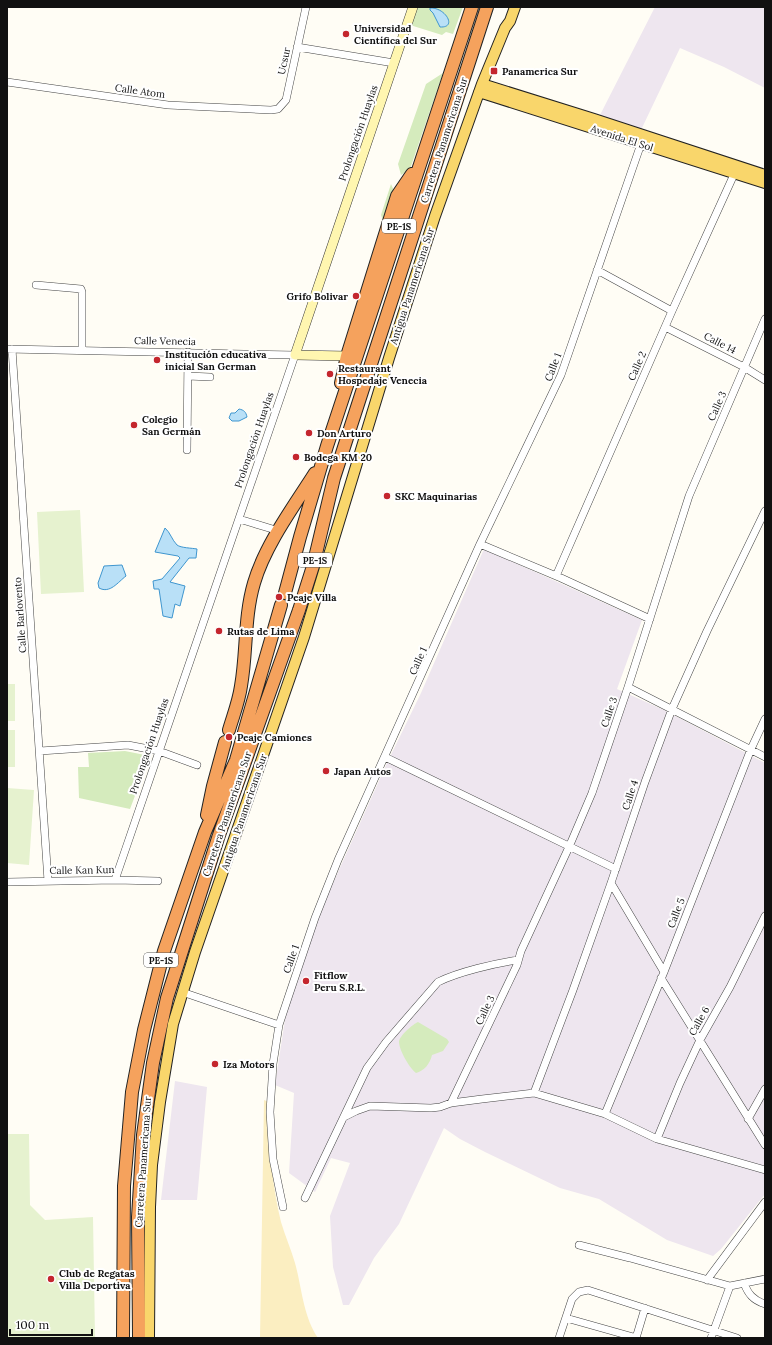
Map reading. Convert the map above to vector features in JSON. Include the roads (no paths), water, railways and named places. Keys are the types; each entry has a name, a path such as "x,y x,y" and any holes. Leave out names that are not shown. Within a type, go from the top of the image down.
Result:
{"highway":[{"name":"Carretera Panamericana Sur","path":"285,593 327,446 472,7"},
{"name":"Carretera Panamericana Sur","path":"139,1338 138,1217 143,1135 153,1063 167,998 218,838 299,610 313,566 334,478 487,7"},
{"path":"480,31 493,7"},
{"path":"327,446 347,356 397,196 420,163"},
{"name":"Carretera Panamericana Sur","path":"229,730 241,686 247,612 260,565 324,458"},
{"name":"Carretera Panamericana Sur","path":"124,1338 124,1186 132,1092 144,1030 164,951 205,832 236,760 282,605"},
{"name":"Carretera Panamericana Sur","path":"205,832 209,802 225,742"}],"main road":[{"name":"Antigua Panamericana Sur","path":"505,28 505,19 508,7"},
{"name":"Antigua Panamericana Sur","path":"149,1338 150,1207 152,1165 160,1102 172,1032 182,992 304,638 391,351 435,216 481,88 515,7"},
{"name":"Avenida El Sol","path":"481,88 736,169 765,175"},
{"name":"Avenida El Sol","path":"736,169 765,183"}],"street":[{"name":"Ucsur","path":"271,110 278,109 286,100 306,7"},
{"name":"Prolongación Huaylas","path":"115,880 413,7"},
{"path":"297,47 394,64"},
{"name":"Calle Atom","path":"7,82 168,105 271,110"},
{"name":"Calle 1","path":"283,1207 273,1160 270,1112 273,1064 279,1025 315,918 338,860 480,544 561,375 643,139"},
{"name":"Calle 2","path":"556,576 736,169"},
{"path":"597,270 672,311"},
{"path":"36,286 81,289 82,350"},
{"name":"Calle 3","path":"451,1103 518,960 592,793 628,687 689,496 765,319"},
{"name":"Calle 14","path":"665,327 744,367 765,380"},
{"name":"Calle Venecia","path":"10,349 347,356"},
{"name":"Calle Barlovento","path":"10,349 40,751 48,881"},
{"path":"188,352 188,450"},
{"path":"188,376 210,377"},
{"name":"Calle 4","path":"534,1093 573,990 645,782 672,709 707,631 765,511"},
{"path":"239,519 279,531"},
{"path":"480,544 650,618"},
{"path":"628,687 765,757"},
{"name":"Calle 5","path":"605,1114 663,975 751,749 765,719"},
{"path":"40,751 128,744 159,751 197,765"},
{"path":"385,757 616,869"},
{"name":"Calle Kan Kun","path":"7,882 115,880 158,881"},
{"path":"611,883 700,1040 765,1146"},
{"name":"Calle 6","path":"657,1139 680,1083 700,1040 730,987 765,916"},
{"path":"305,1198 367,1068 386,1042 438,982 446,978 504,962 518,960"},
{"path":"182,992 279,1025"},
{"path":"748,1119 765,1089"},
{"path":"344,1117 370,1106 431,1108 440,1107 451,1103 534,1093 605,1114 657,1139 765,1170"},
{"path":"707,1280 765,1202"},
{"path":"579,1245 730,1286 765,1278"},
{"path":"744,1283 753,1298 765,1304"},
{"path":"711,1338 730,1286"},
{"path":"559,1338 572,1299 579,1292 588,1290 737,1338"},
{"path":"566,1318 636,1338 645,1308"}],"water":[{"path":"430,8 445,14 449,21 448,24 440,27"},
{"path":"239,409 246,414 247,417 239,421 232,421 229,418 231,413 235,413"},
{"path":"165,528 177,545 197,549 196,558 189,558 170,582 185,586 180,606 175,604 172,618 163,616 159,589 154,589 153,581 162,579 180,558 178,556 155,552"},
{"path":"122,565 126,576 107,590 99,588 98,583 104,566"}],"place":[{"name":"Universidad Científica del Sur","path":"346,34"},
{"name":"Panamerica Sur","path":"494,71"},
{"name":"Grifo Bolivar","path":"356,296"},
{"name":"Institución educativa inicial San German","path":"157,360"},
{"name":"Restaurant Hospedaje Venecia","path":"330,374"},
{"name":"Colegio San Germán","path":"134,425"},
{"name":"Don Arturo","path":"309,433"},
{"name":"Bodega KM 20","path":"296,457"},
{"name":"SKC Maquinarias","path":"387,496"},
{"name":"Peaje Villa","path":"279,597"},
{"name":"Rutas de Lima","path":"219,631"},
{"name":"Peaje Camiones","path":"229,737"},
{"name":"Japan Autos","path":"326,771"},
{"name":"Fitflow Peru S.R.L.","path":"306,981"},
{"name":"Iza Motors","path":"215,1064"},
{"name":"Club de Regatas Villa Deportiva","path":"51,1279"}]}
